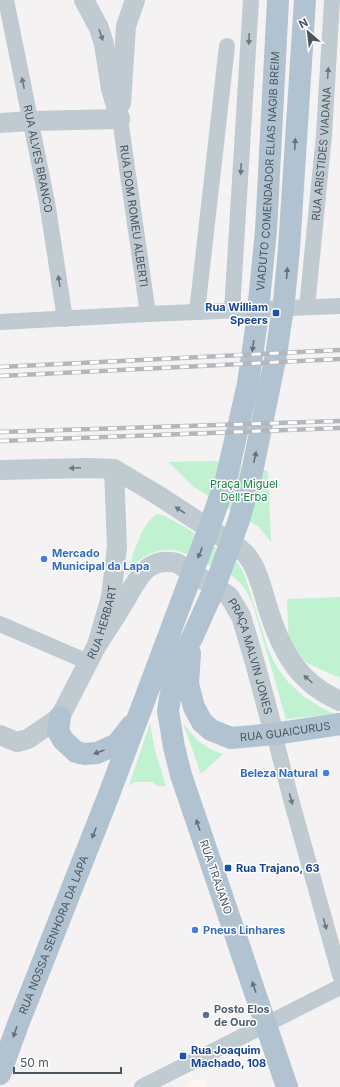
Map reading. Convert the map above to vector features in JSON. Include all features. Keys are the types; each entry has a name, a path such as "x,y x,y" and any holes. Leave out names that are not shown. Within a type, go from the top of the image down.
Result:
{"main road":[{"name":"VIADUTO COMENDADOR ELIAS NAGIB BREIM","path":"138,717 206,539 226,480 248,384 257,321 266,231 278,0"},
{"path":"192,638 214,589 239,520 251,476 276,355 284,301 289,249 305,0"},
{"name":"RUA GUAICURUS","path":"192,638 188,684 194,707 202,722 211,730 231,738 274,734 340,724"},
{"name":"RUA TRAJANO","path":"192,638 178,661 168,711 177,760 287,1087"},
{"path":"60,717 58,731 63,740 76,752 91,755 117,744 138,717"},
{"name":"RUA NOSSA SENHORA DA LAPA","path":"2,1064 108,797 138,717"}],"street":[{"name":"RUA ALVES BRANCO","path":"6,0 47,202 65,319"},
{"path":"84,0 99,28 104,44 111,89 120,119"},
{"path":"120,119 124,80 126,26 135,0"},
{"path":"232,311 251,0"},
{"name":"RUA ARISTIDES VIADANA","path":"307,307 324,135 332,0"},
{"path":"197,312 227,46"},
{"path":"0,123 120,119"},
{"name":"RUA DOM ROMEU ALBERTI","path":"120,119 148,314"},
{"path":"0,322 340,306"},
{"path":"0,470 88,468 114,469 156,494 236,546 247,556 258,575 275,628 291,662 307,680 331,697 340,701"},
{"name":"RUA HERBART","path":"9,739 28,739 60,717 92,653 111,597 117,547 114,469"},
{"name":"PRAÇA MALVIN JONES","path":"92,653 138,577 155,564 169,562 177,563 229,596 241,616 256,663 274,734"},
{"path":"0,624 92,653"},
{"path":"274,734 340,975"},
{"path":"142,1087 340,988"}],"shaded area":[{"path":"203,1077 206,1087 183,1087"}],"green space":[{"name":"Praça Miguel Dell'Erba","path":"213,461 268,471 271,542 259,527 194,487 168,462"},
{"path":"157,514 163,515 188,529 238,563 245,576 268,649 278,669 288,682 303,696 334,714 286,719 253,605 244,588 230,575 185,553 164,550 141,559 134,565 125,579 141,534 151,518"},
{"path":"340,597 340,678 305,662 289,646 287,599"},
{"path":"150,723 155,751 166,786 157,786 152,782 134,782 129,786"},
{"path":"183,723 205,746 223,754 201,774"}],"railway":[{"path":"0,367 340,350"},
{"path":"0,376 340,359"},
{"path":"0,432 340,421"},
{"path":"0,441 340,428"}],"place":[{"name":"Rua William Speers","path":"276,313"},
{"name":"Mercado Municipal da Lapa","path":"44,559"},
{"name":"Beleza Natural","path":"326,773"},
{"name":"Rua Trajano, 63","path":"228,868"},
{"name":"Pneus Linhares","path":"195,930"},
{"name":"Posto Elos de Ouro","path":"206,1015"},
{"name":"Rua Joaquim Machado, 108","path":"183,1056"}]}
